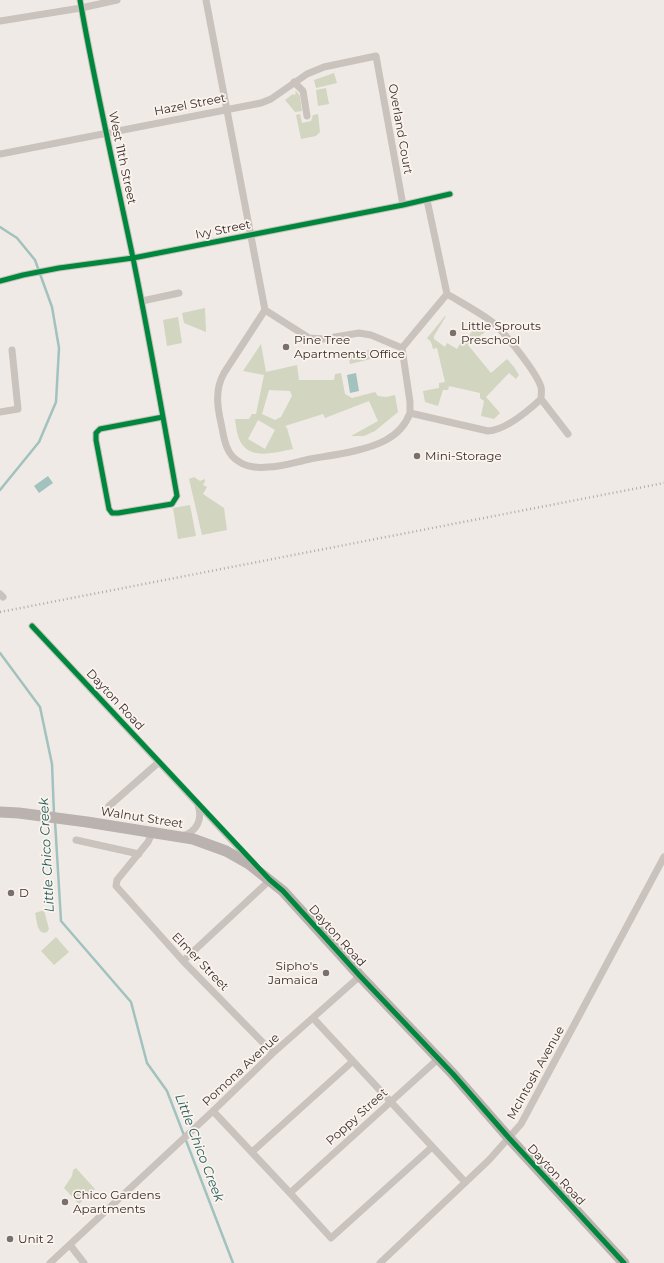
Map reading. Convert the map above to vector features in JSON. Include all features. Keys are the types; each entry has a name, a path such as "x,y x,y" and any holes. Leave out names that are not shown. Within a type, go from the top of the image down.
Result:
{"street":[{"name":"West 11th Street","path":"80,0 106,133 142,301 145,320 163,417 177,496 172,504 118,514 112,513 109,509 96,433 100,429 163,417"},
{"path":"0,21 81,8 117,0"},
{"path":"206,0 265,310 219,381 217,392 218,409 226,445 232,455 238,462 247,466 268,467 367,448 392,436 407,420 410,413 410,402 402,348 447,294"},
{"name":"Hazel Street","path":"0,154 261,103 271,99 307,74 324,67 376,56"},
{"name":"Overland Court","path":"376,56 403,205"},
{"path":"294,82 303,91 307,116"},
{"name":"Ivy Street","path":"0,281 58,268 133,258 403,205 450,194"},
{"path":"427,200 447,294 493,322 507,337 534,373 542,387 541,399 568,434"},
{"path":"142,301 179,293"},
{"path":"265,310 309,338 323,339 359,333 371,335 402,348"},
{"path":"0,412 18,408 12,350"},
{"path":"410,413 488,431 494,431 502,428 530,409 541,399"},
{"name":"Dayton Road","path":"32,626 198,804 270,880 283,891 360,976 453,1074 509,1138 624,1263"},
{"path":"109,806 159,762"},
{"path":"178,837 192,832 198,825 200,813 198,804"},
{"name":"Walnut Street","path":"0,812 63,819 193,839 226,851 249,864 270,880"},
{"path":"76,840 139,854 148,842 152,833"},
{"name":"Elmer Street","path":"139,854 116,883 118,888 184,961 273,1053"},
{"name":"McIntosh Avenue","path":"380,1263 489,1160 521,1124 664,857"},
{"path":"184,961 270,880"},
{"name":"Pomona Avenue","path":"50,1263 273,1053 360,976"},
{"path":"313,1018 465,1182"},
{"name":"Poppy Street","path":"290,1193 438,1059"},
{"path":"252,1152 353,1061"},
{"path":"213,1111 331,1238 432,1147"},
{"path":"70,1245 84,1263"}],"green space":[{"path":"334,73 337,83 316,88 314,80"},
{"path":"326,88 329,104 318,106 316,90"},
{"path":"296,91 300,96 302,111 295,112 285,100 293,94 296,94"},
{"path":"300,114 302,123 311,121 313,115 318,114 320,132 316,136 301,139 296,115"},
{"path":"205,308 206,332 184,323 182,313"},
{"path":"445,316 434,336 434,339 445,347 447,343 457,349 463,339 464,343 473,330 472,328 476,325 485,332 468,345 491,373 507,359 519,375 516,379 509,373 486,397 500,413 494,419 481,416 484,401 480,398 480,393 449,386 448,390 443,390 438,406 425,402 423,391 439,388 439,383 445,382 437,348 433,349 431,342 427,338"},
{"path":"178,317 182,343 167,346 163,320"},
{"path":"261,344 266,372 297,365 299,380 334,380 335,374 341,373 345,394 352,398 375,392 378,396 386,397 395,395 398,412 375,431 364,436 351,436 378,421 369,401 325,418 323,414 285,426 287,428 293,449 264,454 257,453 244,447 240,441 235,419 249,419 252,414 256,414 264,375 243,371","holes":["269,390 290,391 292,396 281,417 275,420 262,414","258,420 275,430 265,449 248,439"]},
{"path":"369,350 371,359 350,364 348,354"},
{"path":"194,477 200,481 205,479 203,485 207,487 203,494 224,508 227,530 202,535 189,479"},
{"path":"190,505 196,536 178,539 173,508"},
{"path":"44,910 49,929 44,933 39,930 35,913"},
{"path":"56,937 69,952 54,965 41,951"},
{"path":"76,1168 95,1189 79,1204 64,1188 72,1176 73,1170"}],"water":[{"path":"356,373 359,391 350,393 347,375"},
{"path":"48,476 53,483 39,493 34,486"}],"waterway":[{"name":"Little Chico Creek","path":"0,227 17,238 35,260 52,307 59,348 56,402 39,442 0,490"},
{"name":"Little Chico Creek","path":"0,653 40,707 52,764 54,814"},
{"name":"Little Chico Creek","path":"55,821 61,921 131,1002 147,1063 167,1091 233,1263"}],"railway":[{"path":"0,612 664,483"}],"cycle path":[{"path":"80,0 139,288 156,377 177,496 172,504 112,513 109,509 96,433 100,429 163,417"},
{"path":"0,281 59,268 133,258 403,205 450,194"},
{"path":"32,626 270,880 283,891 360,976 453,1074 509,1138 624,1263"}],"place":[{"name":"Little Sprouts Preschool","path":"453,333"},
{"name":"Pine Tree Apartments Office","path":"286,347"},
{"name":"Mini-Storage","path":"417,456"},
{"name":"D","path":"11,893"},
{"name":"Sipho's Jamaica","path":"326,973"},
{"name":"Chico Gardens Apartments","path":"65,1202"},
{"name":"Unit 2","path":"10,1239"}]}
